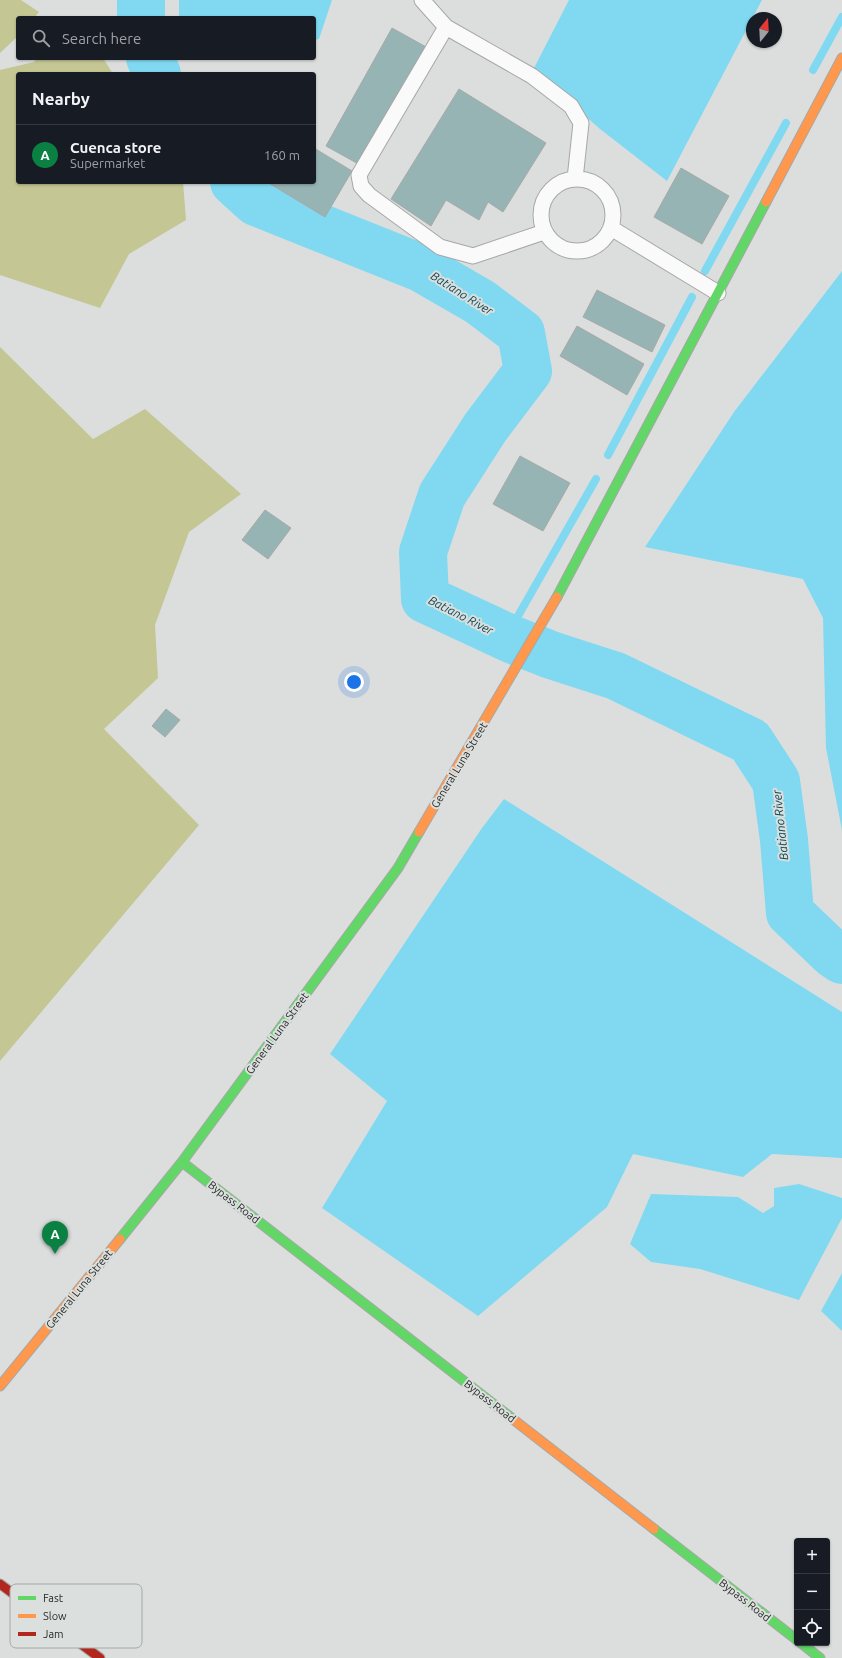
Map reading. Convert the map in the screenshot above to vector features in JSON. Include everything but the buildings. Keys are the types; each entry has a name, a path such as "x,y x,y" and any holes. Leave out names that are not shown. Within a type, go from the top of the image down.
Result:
{"main road":[{"name":"General Luna Street","path":"0,1386 182,1162 398,868 544,621 842,58"},
{"name":"Bypass Road","path":"182,1162 794,1638"},
{"path":"0,1584 10,1591"},
{"path":"805,1646 820,1658"},
{"path":"86,1648 100,1658"}],"lane":[{"path":"422,0 446,27 532,76 570,106 581,122 575,179"},
{"path":"446,27 359,175 362,186 369,195 440,246 473,256 544,232"},
{"path":"575,179 587,180 597,185 606,194 612,204 613,216 611,228 605,239 596,246 585,251 573,252 561,248 551,241 544,232 540,220 540,208 544,197 552,188 563,181 575,179"},
{"path":"611,228 718,293"}],"green space":[{"path":"0,0 21,0 39,12 36,16 16,16 16,38 0,53"},
{"path":"36,60 104,60 112,72 16,72 16,184 183,184 186,220 129,254 100,308 0,275 0,70 34,62"},
{"path":"0,347 93,439 145,409 241,494 189,532 155,625 158,678 104,729 199,825 0,1061"}],"water":[{"path":"179,0 332,0 319,39 316,40 316,16 179,16"},
{"path":"569,0 762,0 756,12 746,12 746,30 667,181 600,129 533,70"},
{"path":"842,271 842,830 826,748 823,618 803,579 645,547 734,412"},
{"path":"504,799 842,1012 842,1158 772,1154 743,1177 633,1154 607,1207 478,1316 322,1208 387,1101 330,1054 482,828"},
{"path":"799,1184 842,1198 842,1218 799,1300 700,1269 651,1262 630,1244 651,1194 738,1197 763,1213 774,1206 774,1188"},
{"path":"842,1273 842,1331 821,1311"}],"waterway":[{"name":"Batiano River","path":"141,0 141,16"},
{"path":"813,70 842,17"},
{"name":"Batiano River","path":"151,60 156,72"},
{"path":"705,271 786,123"},
{"name":"Batiano River","path":"236,184 256,202 421,268 480,302 521,333 528,371 485,428 442,495 423,552 425,599 511,639 551,655 616,676 750,741 776,781 784,840 790,913 833,954 842,960"},
{"path":"608,455 692,297"},
{"path":"506,637 596,479"}],"traffic: fast":[{"path":"557,597 766,202"},
{"path":"120,1239 182,1162 398,868 419,832"},
{"path":"182,1162 514,1420"},
{"path":"654,1529 794,1638"},
{"path":"805,1646 820,1658"}],"traffic: slow":[{"path":"766,202 842,58"},
{"path":"419,832 557,597"},
{"path":"0,1386 120,1239"},
{"path":"514,1420 654,1529"}],"traffic: jam":[{"path":"0,1584 10,1591"},
{"path":"86,1648 100,1658"}],"place":[{"name":"Cuenca store","path":"55,1254"}]}
